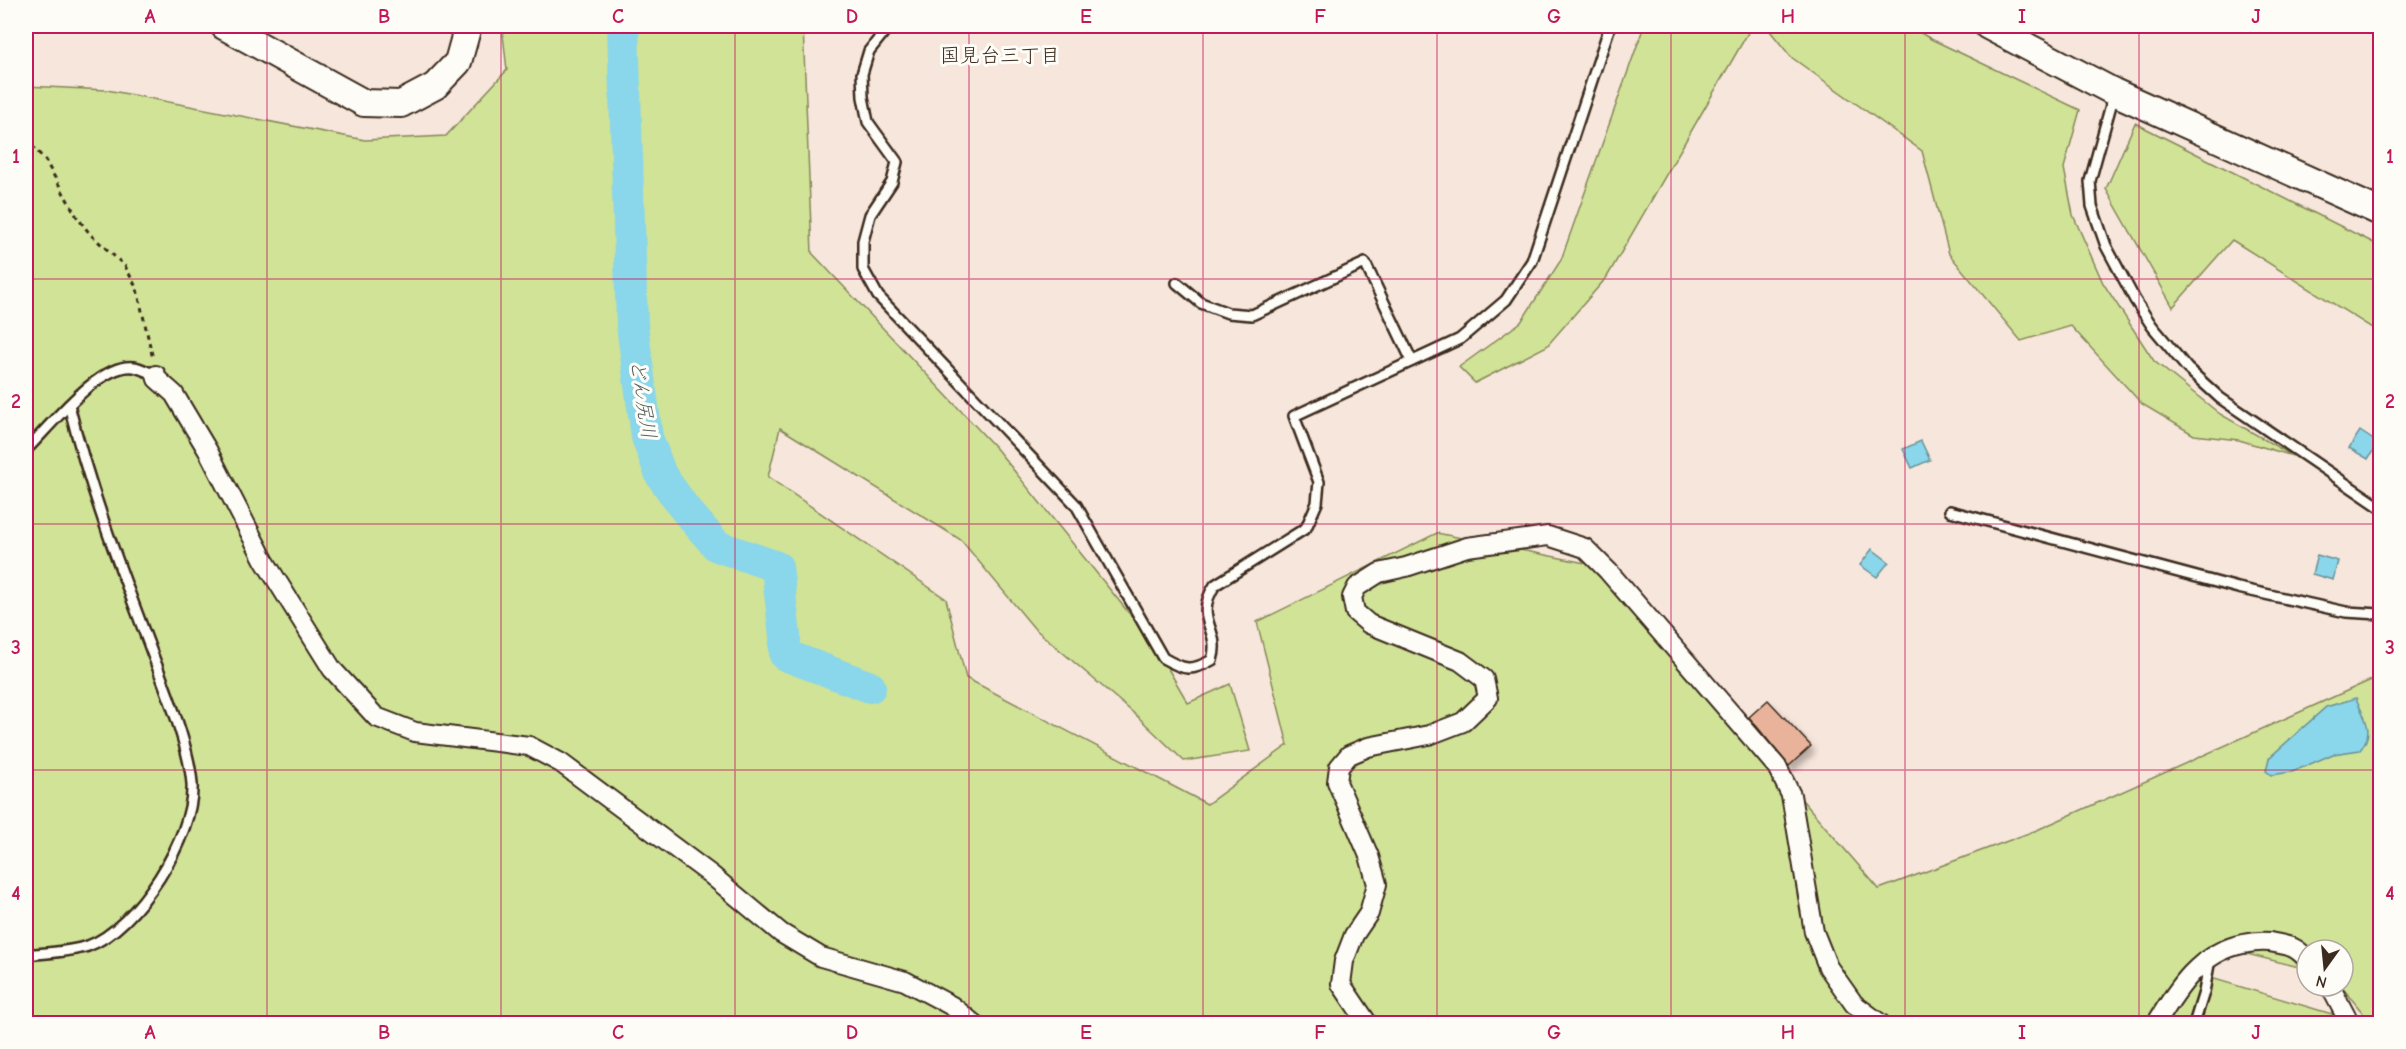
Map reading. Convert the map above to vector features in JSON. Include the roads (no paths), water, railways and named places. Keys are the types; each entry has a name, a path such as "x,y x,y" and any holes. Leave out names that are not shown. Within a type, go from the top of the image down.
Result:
{"street":[{"path":"224,26 364,103 401,105 435,86 458,62 468,26"},
{"path":"1988,26 2114,92 2380,212"},
{"path":"156,375 157,379 174,394 208,451 264,560 332,669 376,717 415,732 529,746 545,754 601,791 710,874 781,933 821,957 905,981 952,1006 974,1023"},
{"path":"1368,1023 1341,984 1344,961 1354,935 1369,914 1377,884 1369,856 1336,782 1339,767 1349,755 1368,747 1429,735 1463,722 1488,698 1484,679 1460,661 1368,624 1355,612 1352,597 1357,587 1379,573 1406,567 1467,547 1548,536 1585,548 1608,571 1777,767 1791,795 1814,932 1828,967 1854,1004 1881,1023"},
{"path":"2156,1023 2176,990 2197,967 2218,951 2230,946 2261,941 2295,946"},
{"path":"2336,998 2350,1023"}],"lane":[{"path":"888,26 869,51 862,74 863,97 868,122 897,162 892,182 870,215 863,242 863,268 878,296 1076,505 1163,658 1179,667 1196,669 1212,660 1216,647 1205,616 1206,598 1215,585 1306,528 1317,503 1319,482 1294,416 1460,339 1506,300 1532,261 1611,26"},
{"path":"2114,92 2090,181 2092,206 2106,246 2134,300 2187,368 2220,398 2380,507"},
{"path":"1177,283 1201,303 1228,313 1252,315 1365,263 1413,361"},
{"path":"26,450 77,396 106,374 132,366 156,375"},
{"path":"26,955 88,946 112,932 134,911 169,862 190,806 192,784 186,754 159,674 110,544 81,454 69,405"},
{"path":"1950,511 2238,588 2346,612 2380,614"},
{"path":"2194,1023 2204,992 2210,957"}],"water":[{"path":"2360,431 2378,443 2368,459 2349,448"},
{"path":"1921,441 1930,460 1912,468 1903,449"},
{"path":"1872,549 1889,562 1877,577 1860,565"},
{"path":"2317,555 2338,561 2333,580 2312,574"},
{"path":"2356,698 2368,730 2365,743 2360,750 2333,754 2292,772 2271,775 2266,771 2269,758 2326,707"}],"waterway":[{"name":"どん尻川","path":"623,26 632,325 647,437 661,475 685,509 717,546 777,567 785,655 870,687"}],"district":[{"name":"国見台三丁目","path":"1000,55"}]}
